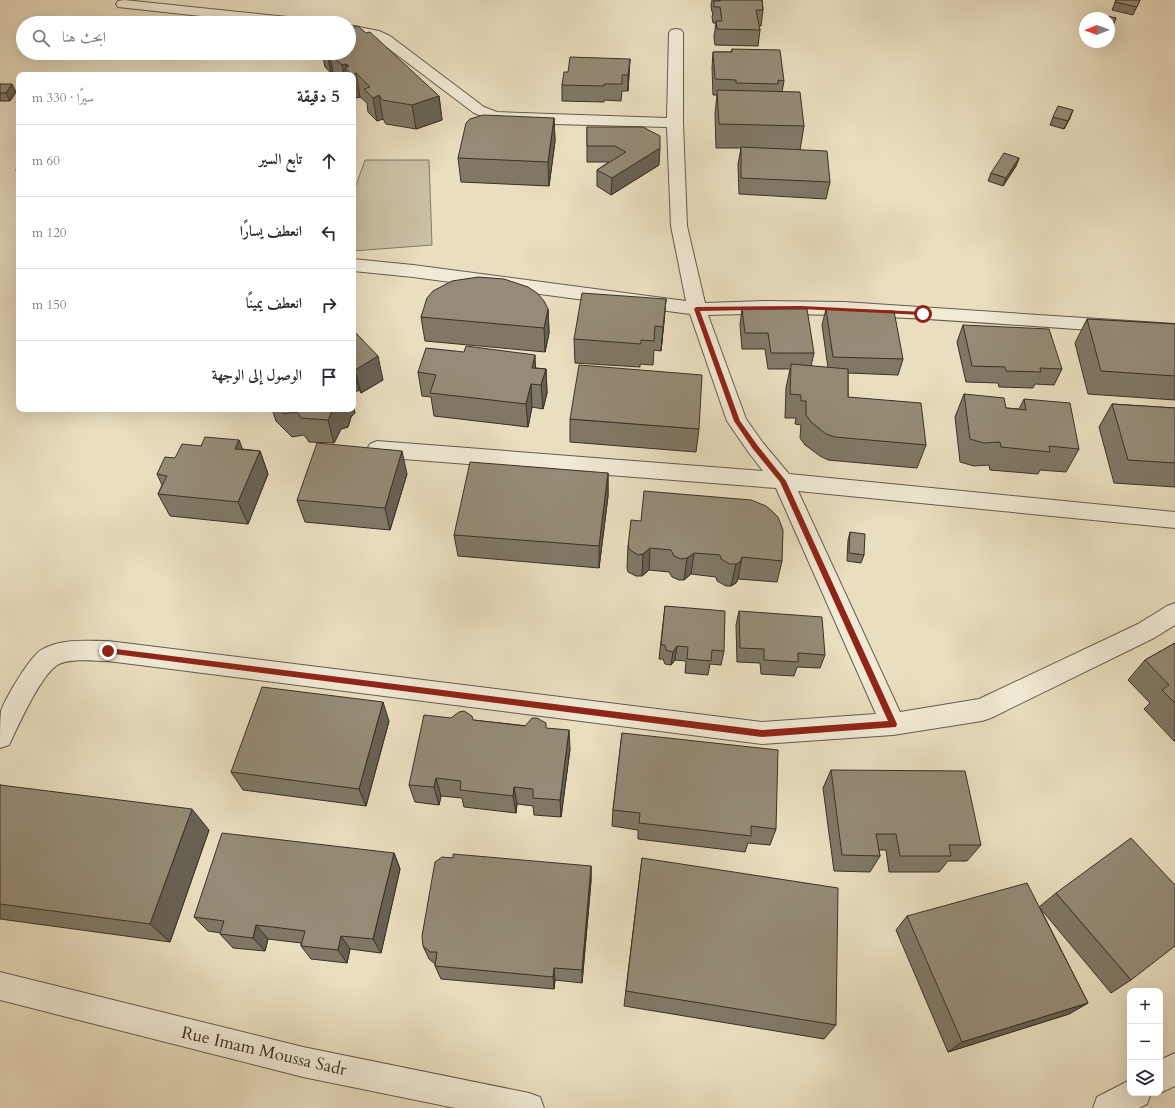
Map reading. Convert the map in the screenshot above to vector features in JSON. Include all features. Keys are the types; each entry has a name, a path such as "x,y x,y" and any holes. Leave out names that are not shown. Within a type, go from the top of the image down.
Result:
{"street":[{"path":"123,4 239,16"},
{"path":"356,30 374,34 385,39 479,110 496,116 516,118 675,123"},
{"path":"676,33 675,123 679,226 696,309 737,421 756,448 783,481 893,724"},
{"path":"356,265 696,309 765,307 844,308 1175,330"},
{"path":"377,449 783,481 1175,520"},
{"path":"0,737 34,674 50,657 74,651 108,651 762,733 893,724 982,710 1146,631 1175,613"},
{"name":"Rue Imam Moussa Sadr","path":"0,986 303,1062 529,1108"},
{"path":"1163,1076 1175,1068"},
{"path":"1108,1108 1130,1096"}],"shaded area":[{"path":"365,160 429,160 432,245 356,251 356,186"}],"building":[{"path":"762,0 763,10 756,10 760,30 717,29 716,21 722,21 720,7 714,7 714,1"},
{"path":"1116,0 1140,0 1137,7 1115,2"},
{"path":"356,26 358,26 366,33 370,32 439,96 412,105 382,100 379,95 373,98 364,89 370,87 356,72 349,72 345,68 349,66 346,64 342,65 337,60 356,60"},
{"path":"732,49 780,50 784,81 778,80 778,84 736,83 736,80 715,79 713,52 732,52"},
{"path":"570,57 630,59 628,75 622,75 622,84 604,84 604,86 562,85 564,72 568,72"},
{"path":"0,84 12,84 6,93 0,93"},
{"path":"717,90 800,92 804,126 719,124"},
{"path":"1058,106 1073,110 1068,121 1053,117"},
{"path":"483,115 554,118 548,162 458,158 466,123 470,119"},
{"path":"587,127 643,127 660,136 660,148 612,178 597,170 626,152 615,146 587,146"},
{"path":"741,147 827,151 830,182 741,178"},
{"path":"1004,153 1019,158 1006,178 991,173"},
{"path":"478,277 504,279 528,287 537,293 544,301 548,309 544,328 421,317 427,298 433,291 452,281"},
{"path":"582,293 666,299 663,327 655,326 654,341 641,340 641,344 574,339"},
{"path":"742,309 807,309 814,353 771,353 768,333 745,333"},
{"path":"826,309 894,311 903,359 833,357"},
{"path":"1087,319 1175,324 1175,376 1101,371"},
{"path":"963,325 1049,329 1062,369 1040,368 1041,372 1006,371 1005,367 972,366"},
{"path":"356,333 378,356 356,369"},
{"path":"466,346 535,355 532,368 546,369 541,385 531,384 526,404 430,393 436,375 418,372 426,348 464,352"},
{"path":"791,364 848,369 848,397 921,403 926,445 835,437 826,434 811,422 806,415 806,401 801,401 801,395 790,394"},
{"path":"579,365 702,375 699,429 570,419"},
{"path":"964,394 1004,398 1006,408 1026,410 1024,399 1070,403 1079,449 1049,446 1050,452 1001,447 1000,442 984,443 970,439"},
{"path":"1112,404 1175,408 1175,463 1128,460"},
{"path":"282,412 297,412 284,414"},
{"path":"297,412 332,412 328,420 301,418"},
{"path":"205,437 239,440 235,449 260,451 238,502 158,494 167,476 157,474 165,457 175,458 182,444 201,446"},
{"path":"317,443 402,451 385,508 297,500"},
{"path":"470,462 608,473 599,546 454,535"},
{"path":"644,491 751,500 766,506 778,517 783,530 782,561 742,557 740,562 730,564 721,559 720,555 694,553 687,558 681,559 674,556 671,550 650,548 643,554 638,555 630,550 628,546 631,520 641,521"},
{"path":"850,532 865,534 864,555 849,553"},
{"path":"665,606 725,611 724,651 712,650 711,661 687,659 688,647 677,646 673,652 666,650 665,645 661,645"},
{"path":"739,611 822,617 825,655 798,653 798,662 764,660 764,649 740,648"},
{"path":"1175,643 1175,703 1162,690 1169,685 1145,660"},
{"path":"262,687 383,702 359,789 231,772"},
{"path":"464,711 472,716 473,720 525,726 532,718 537,718 546,723 546,728 569,730 560,800 533,798 533,789 514,787 513,796 460,790 461,781 436,778 434,787 409,785 424,715 451,718 459,712"},
{"path":"622,733 778,750 776,829 751,826 751,836 639,823 640,813 613,810"},
{"path":"831,770 965,771 981,845 949,845 951,856 900,856 896,834 876,834 880,856 842,855"},
{"path":"0,785 192,809 150,924 0,904"},
{"path":"222,833 394,853 373,939 341,936 338,950 301,946 305,931 256,925 253,938 220,934 224,921 194,917"},
{"path":"1131,838 1175,885 1175,946 1131,980 1056,893"},
{"path":"453,854 591,866 582,970 554,968 553,977 435,966 437,952 430,952 423,946 422,936 435,862 442,857 453,858"},
{"path":"642,858 838,888 836,1025 626,991"},
{"path":"1027,883 1088,1003 962,1042 907,916"}],"route":[{"path":"108,651 762,733 893,724 783,481 756,448 737,421 696,309 801,307 844,308 923,314"}]}
